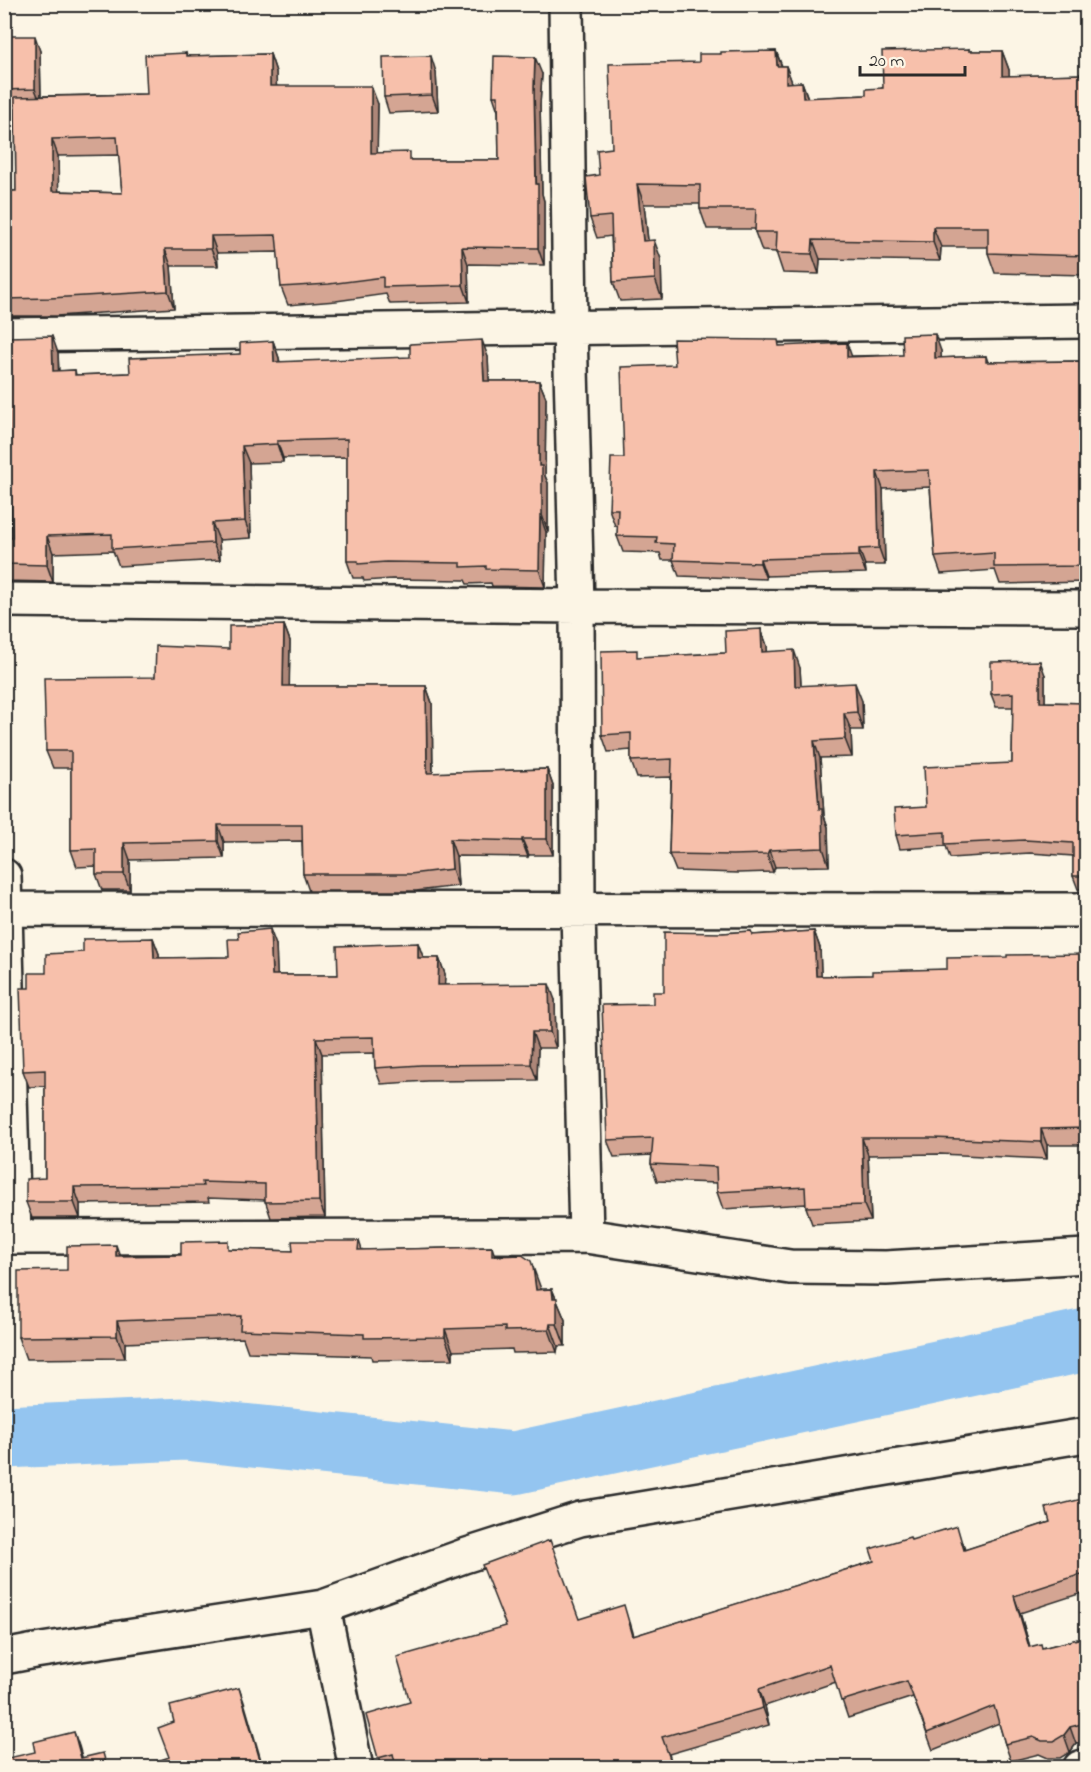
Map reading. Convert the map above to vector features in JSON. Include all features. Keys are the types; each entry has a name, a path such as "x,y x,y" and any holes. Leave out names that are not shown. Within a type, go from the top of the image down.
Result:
{"street":[{"path":"566,4 570,328 577,606 578,911 586,1236"},
{"path":"4,335 1086,321"},
{"path":"4,600 1086,608"},
{"path":"4,876 9,1237 586,1236 790,1267 886,1268 1086,1256"},
{"path":"5,909 1086,910"},
{"path":"4,1657 323,1607 464,1556 580,1519 1086,1435"},
{"path":"323,1607 356,1767"},
{"path":"1080,1767 1086,1766"}],"building":[{"path":"4,36 35,36 35,89 4,90"},
{"path":"969,49 969,51 1002,51 1002,76 1086,74 1086,256 988,253 988,227 933,227 933,242 813,240 812,254 776,253 777,232 755,232 756,209 700,209 700,185 637,184 643,241 654,240 655,279 613,282 611,216 590,218 586,177 599,175 597,150 612,148 609,64 699,62 699,54 776,51 777,66 786,66 786,83 802,82 803,98 866,95 866,89 883,88 882,51"},
{"path":"270,54 270,86 371,86 371,153 410,152 410,160 499,160 498,96 493,96 494,56 535,57 538,248 462,247 463,285 383,287 383,277 281,287 276,235 211,236 211,249 165,249 168,291 4,299 4,191 16,191 15,97 147,94 145,55","holes":["117,137 122,193 52,191 52,139"]},
{"path":"431,56 432,95 384,97 383,57"},
{"path":"935,334 935,358 986,356 986,362 1086,361 1086,566 994,567 994,553 935,557 929,470 877,472 879,548 859,549 859,556 760,559 760,563 673,560 674,544 656,543 657,537 617,536 618,509 609,509 611,458 624,458 621,367 675,365 673,339 778,340 779,346 847,343 847,357 903,355 902,335"},
{"path":"52,336 53,371 75,370 75,375 130,373 129,358 240,354 240,343 273,341 274,362 410,357 410,344 482,340 484,381 539,381 539,466 542,466 542,515 540,515 539,570 486,569 486,566 461,567 461,563 358,564 358,561 347,561 347,439 277,441 277,444 242,446 245,521 212,523 213,543 112,549 112,534 47,536 47,565 4,564 4,538 12,538 7,337"},
{"path":"284,625 283,686 426,686 427,773 547,769 547,839 522,839 522,841 450,839 452,869 410,874 303,874 302,825 218,825 218,841 124,843 124,874 96,874 96,849 71,850 71,751 46,751 44,678 155,677 156,646 229,649 229,626"},
{"path":"761,629 762,652 794,650 795,686 855,683 857,712 844,713 845,739 814,741 819,809 822,809 823,848 769,850 767,854 669,854 672,759 631,761 631,733 602,735 601,651 637,650 637,657 726,653 725,631"},
{"path":"1040,661 1040,702 1086,703 1086,876 1073,876 1073,843 1025,840 945,844 945,832 896,835 894,809 926,807 924,767 1012,763 1013,693 991,694 991,662"},
{"path":"1081,928 1086,928 1086,1128 1041,1129 1041,1142 862,1138 864,1205 806,1207 805,1187 717,1192 716,1167 651,1164 653,1138 607,1140 602,1005 653,1004 653,992 664,992 664,932 751,931 752,935 814,931 816,976 872,975 872,971 947,969 947,958 1081,954"},
{"path":"270,929 272,975 338,975 337,946 418,943 418,958 439,958 438,985 549,984 550,1032 532,1032 531,1064 421,1065 375,1068 374,1037 316,1038 319,1201 265,1202 265,1184 202,1182 203,1186 74,1187 74,1202 26,1202 26,1179 45,1178 45,1070 23,1071 20,988 29,988 29,973 46,973 46,954 83,952 83,939 153,938 154,958 229,957 228,939 239,939 238,932"},
{"path":"228,1241 228,1249 293,1251 292,1241 359,1241 358,1250 492,1247 492,1256 522,1255 531,1261 536,1290 552,1289 553,1298 557,1298 557,1324 550,1324 549,1330 505,1331 505,1327 445,1329 445,1337 364,1338 364,1334 240,1330 241,1316 117,1321 117,1336 18,1337 18,1271 67,1270 67,1246 116,1245 116,1256 181,1255 181,1242"},
{"path":"1086,1498 1086,1601 1082,1574 1014,1596 1029,1647 1041,1644 1042,1648 1086,1637 1086,1723 1070,1727 1064,1735 1054,1741 1042,1741 1033,1737 1005,1744 994,1706 927,1733 907,1681 841,1701 830,1665 759,1689 763,1708 662,1737 673,1767 396,1767 393,1754 378,1758 366,1715 410,1702 397,1657 506,1626 482,1565 550,1540 579,1619 624,1605 633,1636 874,1561 870,1549 910,1537 911,1540 957,1526 964,1550 1050,1522 1046,1508"},
{"path":"239,1688 262,1767 141,1767 169,1757 158,1728 174,1722 170,1706"},
{"path":"74,1732 81,1758 103,1753 107,1767 4,1767 4,1759 35,1752 33,1742"}],"waterway":[{"path":"4,1437 185,1429 514,1463 1086,1340"}]}
